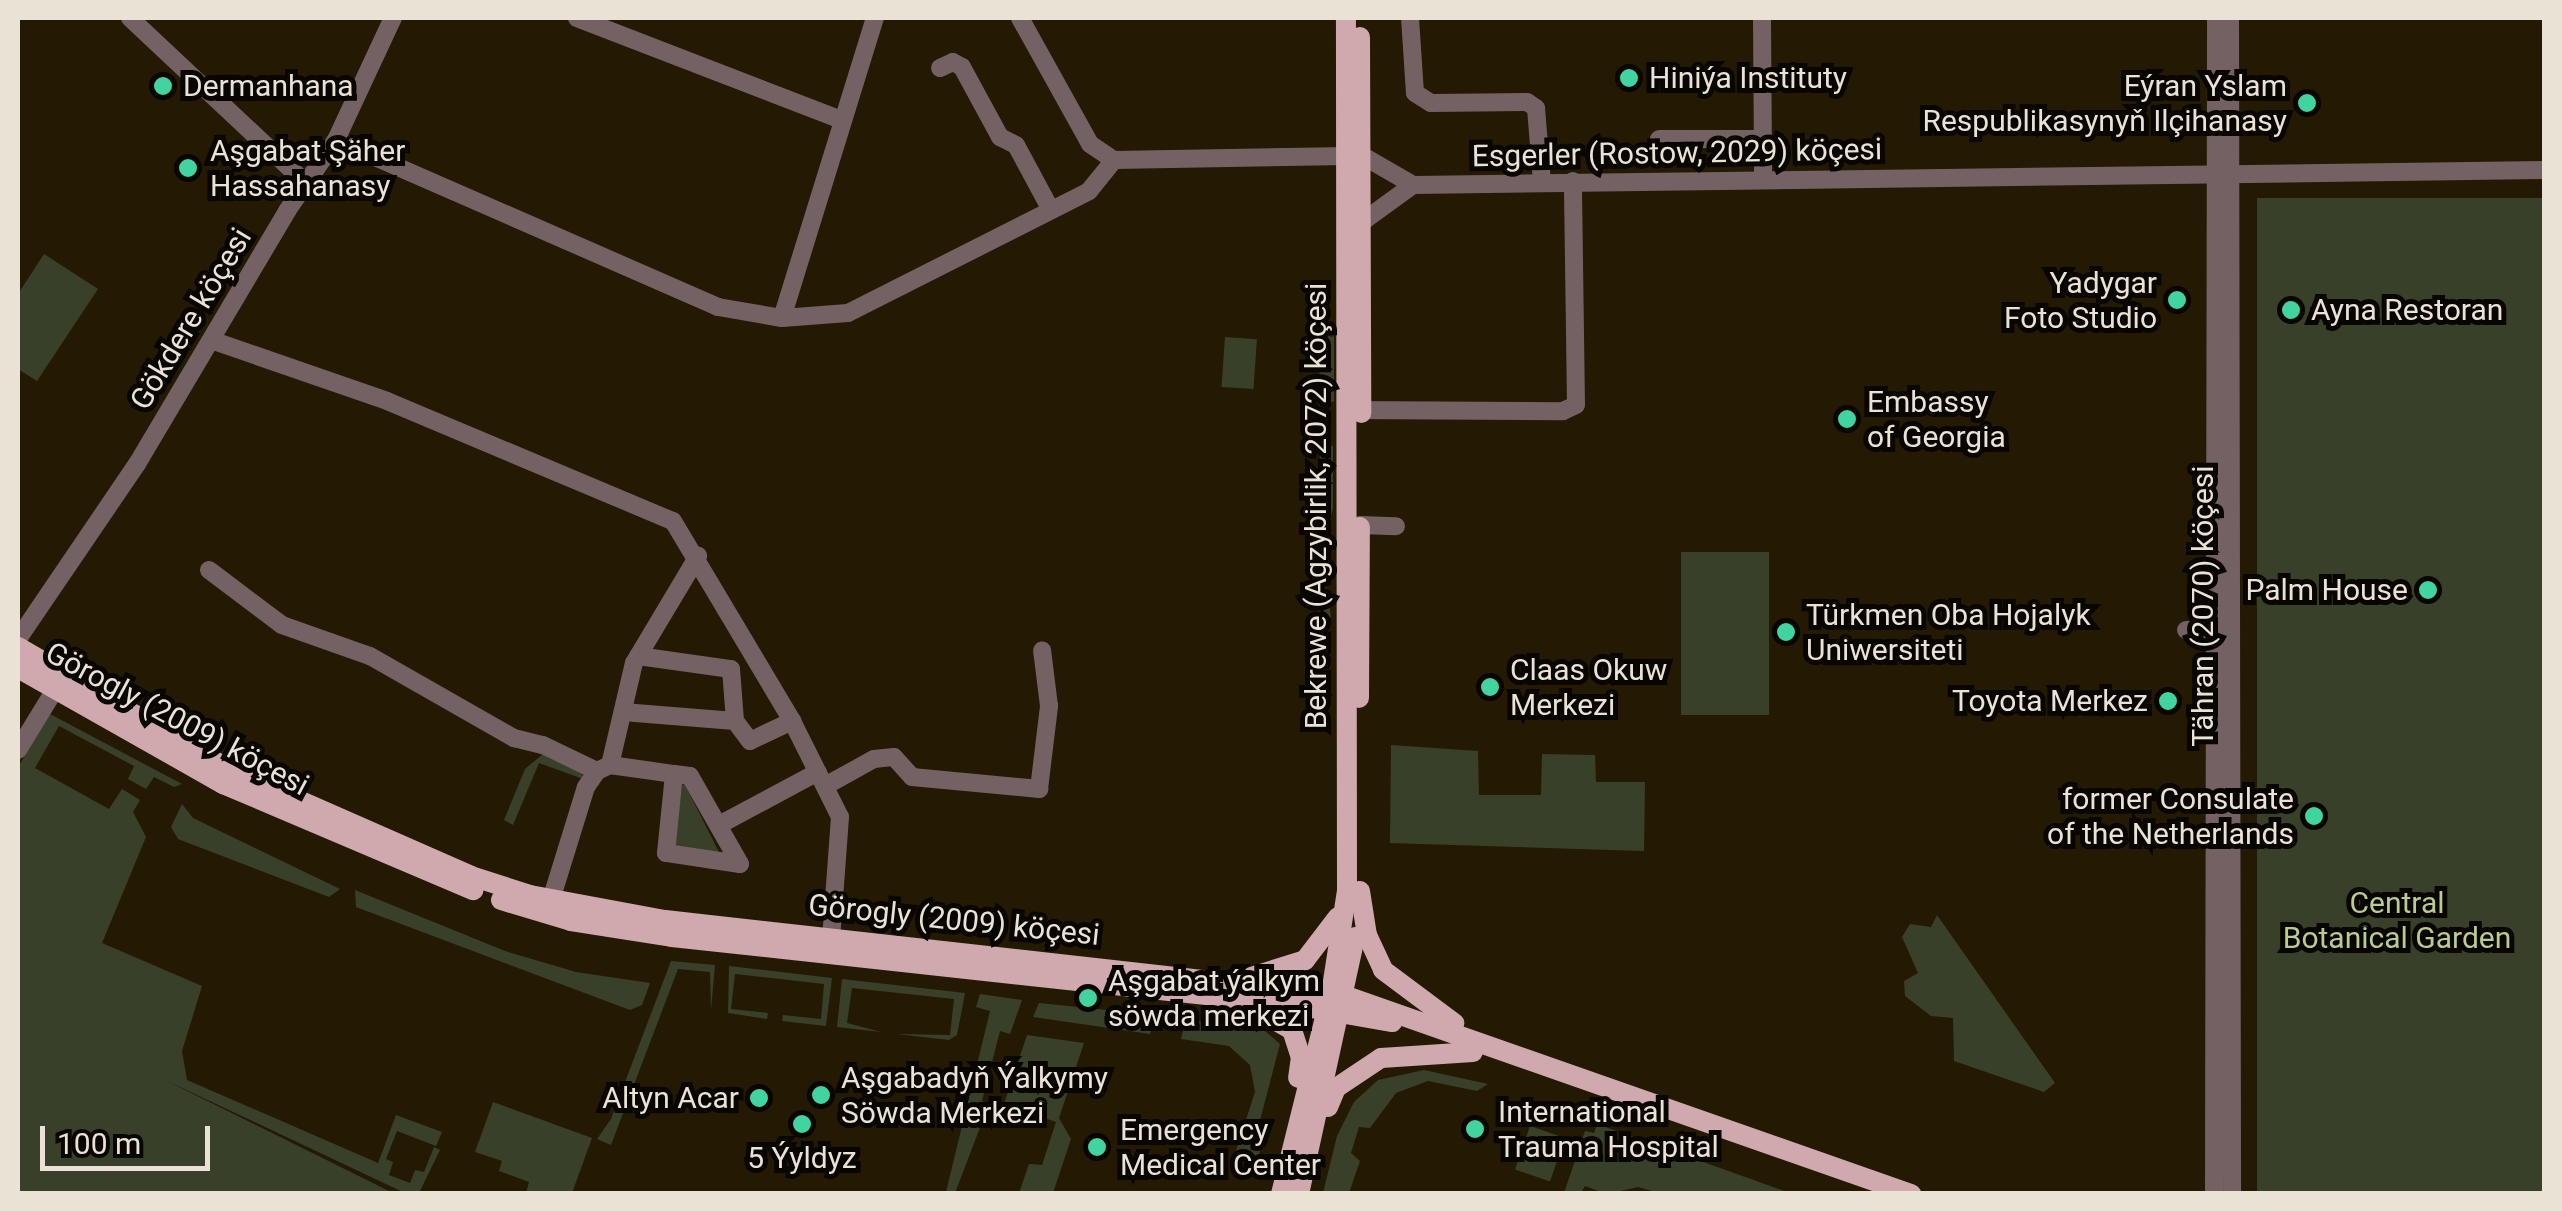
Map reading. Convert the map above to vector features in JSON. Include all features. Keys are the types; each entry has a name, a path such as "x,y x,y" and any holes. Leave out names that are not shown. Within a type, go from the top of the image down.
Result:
{"main road":[{"name":"Bekrewe (Agzybirlik, 2072) köçesi","path":"1304,1131 1336,1002 1353,891 1360,525 1354,408 1362,222 1346,18"},
{"name":"Bekrewe (Agzybirlik, 2072) köçesi","path":"1353,891 1355,156 1359,18"},
{"name":"Görogly (2009) köçesi","path":"18,646 216,763 471,876 552,900 831,944 1336,1002 1475,1045 1910,1194"},
{"name":"Görogly (2009) köçesi","path":"18,668 223,784 482,894 571,921 831,944"},
{"path":"1218,990 1306,960 1330,935 1353,891"},
{"path":"1353,891 1369,943 1384,970 1475,1045"},
{"path":"1218,990 1268,1012 1292,1030 1301,1057 1304,1131 1299,1194"},
{"path":"1281,1194 1304,1131 1336,1088 1370,1062 1401,1052 1475,1045"},
{"name":"Görogly (2009) köçesi","path":"1475,1045 1873,1194"}],"street":[{"path":"130,18 307,184"},
{"name":"Gökdere köçesi","path":"18,639 138,464 336,140 394,18"},
{"path":"577,18 839,119"},
{"path":"782,318 839,119 875,18"},
{"path":"1020,18 1090,144 1114,160 1355,156 1413,184 1362,222"},
{"path":"1410,18 1409,80 1415,92 1431,102 1527,102 1536,108 1542,182"},
{"path":"1762,18 1763,178"},
{"name":"Tähran (2070) köçesi","path":"2216,18 2223,173 2232,1194"},
{"name":"Tähran (2070) köçesi","path":"2214,1194 2215,630 2223,173 2230,18"},
{"path":"940,68 954,62 962,67 1000,137 1016,145 1051,210"},
{"path":"1659,138 1762,139"},
{"path":"336,140 718,306 782,318 848,314 1089,191 1114,160"},
{"name":"Esgerler (Rostow, 2029) köçesi","path":"1413,184 2544,170"},
{"path":"1354,408 1563,410 1576,405 1573,182"},
{"path":"211,340 387,402 659,511 698,556 792,721 843,833 831,944"},
{"path":"1360,525 1396,526"},
{"path":"552,900 586,787 603,768 624,712 638,656 698,556"},
{"path":"209,570 282,625 370,656 514,738 603,768 674,774 690,776 740,864 666,853 674,774"},
{"path":"2186,630 2215,630"},
{"path":"719,825 821,779 894,757 912,777 1039,789 1048,706 1042,650"},
{"path":"638,656 731,669 734,721 750,741 792,721"},
{"path":"18,750 54,691"},
{"path":"624,712 734,721"}],"green space":[{"name":"Central Botanical Garden","path":"2257,198 2544,198 2544,1193 2257,1193"},
{"path":"44,254 98,289 37,381 18,369 18,294"},
{"path":"1320,324 1334,329 1334,401 1319,408"},
{"path":"1225,337 1257,339 1253,389 1222,387"},
{"path":"1320,446 1333,446 1333,509 1320,548 1331,617 1317,617"},
{"path":"1681,552 1769,552 1769,715 1681,715"},
{"path":"50,714 182,784 174,787 154,777 146,789 128,779 134,766 59,726 35,768 109,809 122,789 140,800 133,812 146,837 102,943 202,986 182,1051 187,1080 378,1163 396,1115 442,1132 436,1146 397,1131 386,1159 393,1162 389,1175 410,1183 415,1170 424,1172 434,1147 440,1150 419,1193 405,1193 163,1079 393,1193 18,1193 18,767"},
{"path":"1391,745 1478,751 1479,795 1541,795 1542,754 1595,755 1596,782 1645,782 1644,851 1390,843"},
{"path":"543,754 582,770 583,779 539,763 513,825 504,820 525,769"},
{"path":"685,785 719,852 674,847"},
{"path":"182,804 193,818 340,889 329,897 178,839 171,827"},
{"path":"355,890 505,951 576,972 650,983 642,1005 630,1010 356,907"},
{"path":"1937,915 2055,1083 2044,1092 1954,1061 1953,1018 1931,1016 1905,996 1904,981 1918,973 1902,937 1910,924 1931,927"},
{"path":"671,961 715,965 711,1010 710,972 678,969 611,1145 597,1139 611,1119"},
{"path":"729,966 832,978 826,1026 782,1021 783,1015 821,1019 824,984 735,974 731,1009 768,1013 767,1019 728,1013"},
{"path":"842,979 965,993 957,1035 949,1040 896,1034 950,1035 954,999 852,988 847,1023 881,1032 837,1027"},
{"path":"980,994 1022,1000 1010,1034 1000,1031 982,1101 989,1104 955,1193 946,1192 990,1011 976,1007"},
{"path":"1039,1003 1156,1015 1150,1034 1033,1017"},
{"path":"1186,1019 1265,1031 1280,1044 1258,1128 1263,1139 1256,1167 1233,1160 1255,1092 1250,1065 1229,1046 1181,1039"},
{"path":"1027,1035 1084,1043 1059,1118 1071,1139 1053,1193 1019,1193 1029,1164 1042,1165 1056,1122 1004,1104"},
{"path":"1424,1070 1488,1084 1477,1091 1428,1081 1396,1093 1370,1128 1359,1127 1351,1153 1360,1161 1349,1193 1323,1193 1337,1136 1354,1102 1378,1080"},
{"path":"493,1102 592,1138 572,1193 526,1193 529,1182 499,1171 502,1161 475,1152"},
{"path":"1597,1124 1790,1193 1662,1194 1638,1187 1607,1194 1585,1186 1581,1193 1564,1193 1585,1131 1594,1133"},
{"path":"1530,1126 1565,1138 1550,1182 1515,1169"}],"place":[{"name":"Hiniýa Instituty","path":"1629,78"},
{"name":"Dermanhana","path":"163,86"},
{"name":"Eýran Yslam Respublikasynyň Ilçihanasy","path":"2307,103"},
{"name":"Aşgabat Şäher Hassahanasy","path":"188,168"},
{"name":"Yadygar Foto Studio","path":"2177,300"},
{"name":"Ayna Restoran","path":"2291,310"},
{"name":"Embassy of Georgia","path":"1847,419"},
{"name":"Palm House","path":"2428,590"},
{"name":"Türkmen Oba Hojalyk Uniwersiteti","path":"1786,632"},
{"name":"Claas Okuw Merkezi","path":"1490,687"},
{"name":"Toyota Merkez","path":"2168,701"},
{"name":"former Consulate of the Netherlands","path":"2314,816"},
{"name":"Aşgabat ýalkym söwda merkezi","path":"1088,998"},
{"name":"Aşgabadyň Ýalkymy Söwda Merkezi","path":"821,1095"},
{"name":"Altyn Acar","path":"759,1098"},
{"name":"5 Ýyldyz","path":"802,1124"},
{"name":"International Trauma Hospital","path":"1475,1129"},
{"name":"Emergency Medical Center","path":"1097,1147"}]}
